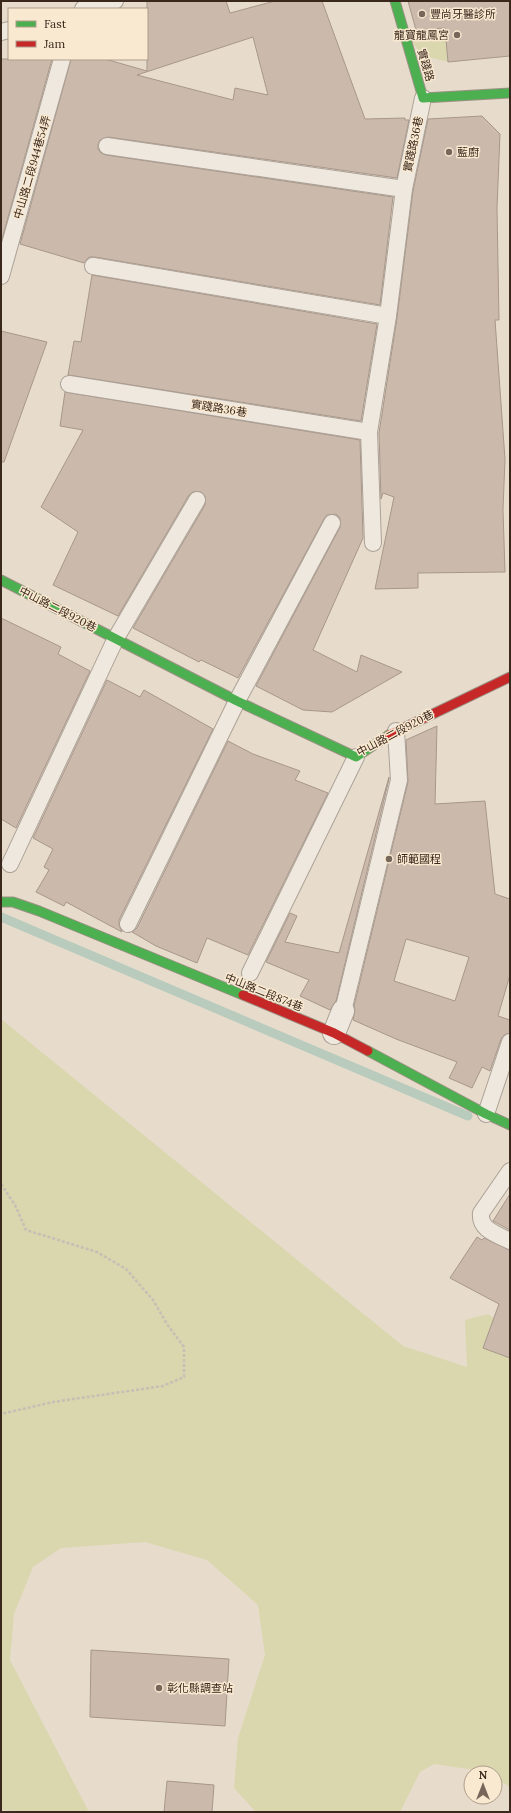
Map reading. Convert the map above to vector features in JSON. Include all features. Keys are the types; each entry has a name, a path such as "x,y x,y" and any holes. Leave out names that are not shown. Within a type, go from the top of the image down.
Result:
{"street":[{"name":"實踐路","path":"395,1 422,98 510,93"},
{"name":"中山路二段920巷","path":"1,580 237,701 356,757 396,731 510,677"},
{"name":"中山路二段874巷","path":"1,902 13,902 39,912 334,1034 486,1114 510,1125"},
{"path":"334,1034 343,1011"}],"lane":[{"path":"87,8 115,1"},
{"name":"中山路二段944巷54弄","path":"1,276 62,60"},
{"name":"實踐路36巷","path":"373,543 369,432 388,316 404,189 422,98"},
{"path":"107,146 404,189"},
{"path":"93,266 388,316"},
{"name":"實踐路36巷","path":"69,384 369,432"},
{"path":"10,864 116,638 197,500"},
{"path":"128,924 237,701 332,523"},
{"path":"343,1011 399,780 396,731"},
{"path":"250,973 356,757"},
{"path":"486,1114 510,1042"},
{"path":"510,1171 480,1213 480,1220 484,1228 510,1241"}],"path":[{"path":"1,1184 15,1205 26,1230 97,1252 126,1269 153,1300 167,1324 184,1347 184,1377 163,1386 53,1402 1,1414"}],"shaded area":[{"path":"446,28 448,62 421,55 405,31"},
{"path":"1,1019 403,1346 467,1367 465,1320 488,1314 510,1328 510,1787 503,1783 503,1765 463,1765 463,1768 434,1764 420,1772 400,1812 256,1812 234,1788 238,1738 265,1655 258,1605 207,1560 145,1542 61,1548 33,1567 14,1614 10,1660 89,1812 35,1812 1,1810"}],"building":[{"path":"147,1 226,1 230,13 275,1 322,1 365,119 405,118 405,120 409,120 397,178 108,137 100,140 98,149 101,153 106,155 393,197 380,305 95,257 89,257 84,263 20,244 71,60 108,60 147,71","holes":["253,37 268,95 235,88 233,100 137,75"]},
{"path":"408,1 510,1 510,56 448,62 445,28 416,30"},
{"path":"1,59 52,60 2,239"},
{"path":"482,116 500,134 497,208 499,320 495,320 505,459 503,510 505,572 418,573 418,588 375,589 394,497 383,493 381,499 379,433 397,318 413,191 428,119"},
{"path":"92,275 377,324 361,421 68,375 74,341 81,342"},
{"path":"1,331 47,342 4,462 1,462"},
{"path":"65,392 360,440 363,538 313,650 357,672 361,655 402,672 332,712 303,710 256,686 340,527 340,518 336,514 327,515 324,519 238,678 201,660 199,662 133,628 205,505 205,496 201,492 193,492 189,495 118,616 53,585 78,532 41,507 83,430 60,426"},
{"path":"1,618 61,647 58,654 90,671 16,828 1,819"},
{"path":"107,680 140,697 144,690 213,729 119,920 119,925 122,932 66,902 64,906 36,892 49,870 44,867 53,849 33,838"},
{"path":"437,726 435,804 485,801 495,894 510,899 510,975 498,1016 510,1020 510,1033 504,1035 501,1039 490,1071 482,1067 472,1088 449,1078 457,1062 396,1039 353,1020 355,1010 354,1006 408,782 406,740","holes":["406,939 469,957 455,1001 394,981"]},
{"path":"228,741 253,754 300,771 295,780 328,793 248,955 207,938 197,963 156,946 132,932 137,928"},
{"path":"389,777 336,1001 330,1010 300,996 309,980 266,962 290,913 297,916 285,942 339,953"},
{"path":"510,1194 510,1230 493,1221"},
{"path":"477,1237 482,1240 484,1238 510,1250 510,1358 483,1348 499,1304 450,1278"},
{"name":"彰化縣調查站","path":"91,1650 229,1659 225,1726 90,1717"},
{"path":"167,1781 214,1785 212,1812 164,1812"}],"waterway":[{"path":"1,917 468,1116"}],"traffic: fast":[{"path":"395,1 423,98 510,93"},
{"path":"1,580 237,701 356,757 389,735"},
{"path":"1,902 13,902 39,911 243,995"},
{"path":"368,1051 486,1114 510,1125"}],"traffic: jam":[{"path":"389,735 510,677"},
{"path":"243,995 334,1033 368,1051"}],"place":[{"name":"豐尚牙醫診所","path":"422,14"},
{"name":"龍寶龍鳳宮","path":"457,35"},
{"name":"藍廚","path":"449,152"},
{"name":"師範國程","path":"389,859"},
{"name":"彰化縣調查站","path":"159,1688"}]}
